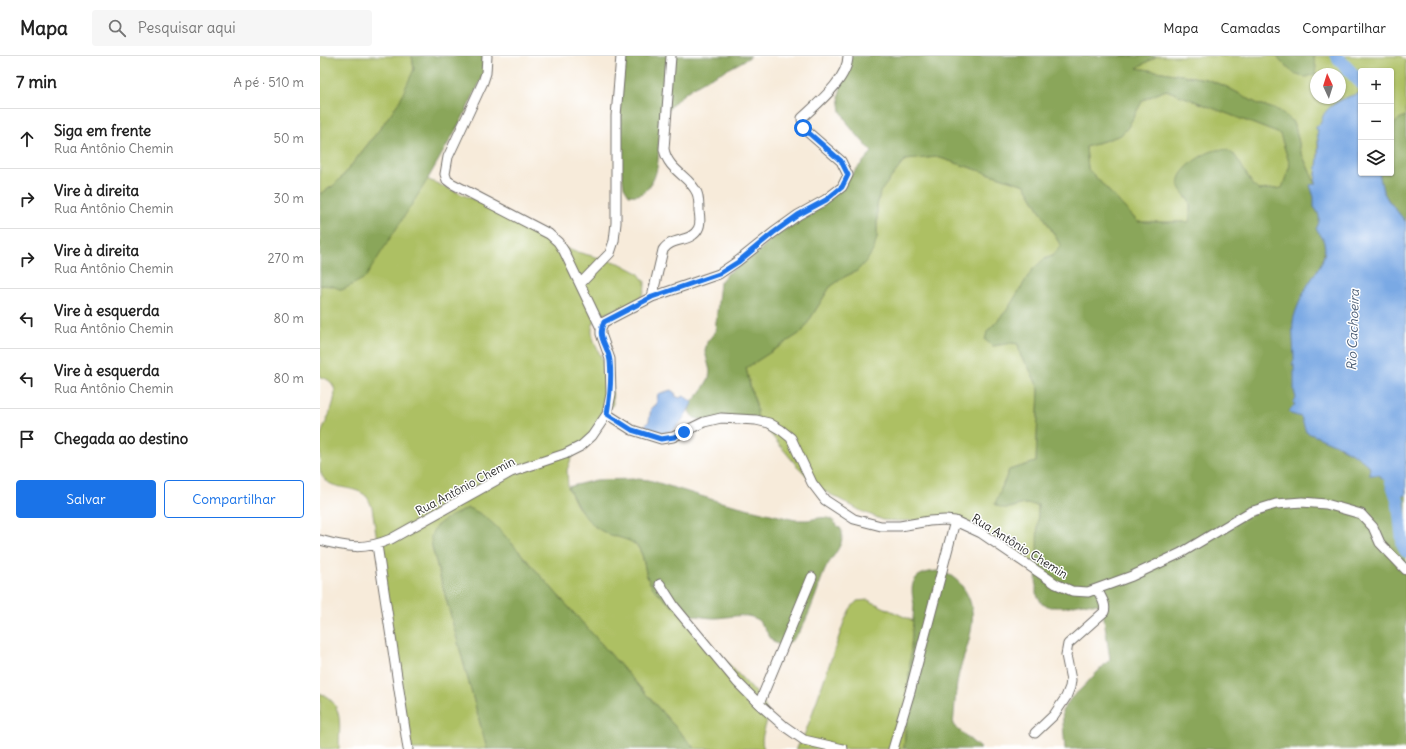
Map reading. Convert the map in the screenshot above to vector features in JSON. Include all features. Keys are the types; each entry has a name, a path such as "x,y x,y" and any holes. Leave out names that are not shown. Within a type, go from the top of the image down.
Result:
{"street":[{"name":"Rua Antônio Chemin","path":"320,540 349,547 377,545 511,472 565,454 581,446 592,436 607,414 611,394 610,359 601,334 601,328 564,251 558,242 549,234 447,180 445,174 448,157 483,82 486,73 487,56"},
{"path":"580,284 610,253 614,241 616,223 616,116 621,56"},
{"path":"652,297 663,250 666,246 691,237 699,228 700,219 698,194 695,188 669,162 664,149 672,56"},
{"path":"601,328 604,322 652,297 719,274 738,262 773,233 798,215 826,200 842,187 848,175 841,161 803,128 802,118 830,92 848,64 848,56"},
{"name":"Rua Antônio Chemin","path":"607,414 632,430 661,439 674,437 704,422 721,418 756,420 769,423 791,438 812,483 826,500 854,519 881,526 900,526 929,521 955,521 981,533 1056,584 1072,591 1088,592 1132,576 1181,553 1250,512 1276,504 1302,502 1326,504 1361,514 1374,527 1380,543 1406,570"},
{"path":"893,749 910,692 955,521"},
{"path":"377,545 408,749"},
{"path":"759,704 812,577"},
{"path":"660,584 674,606 727,671 759,704 784,726 804,740 843,749"},
{"path":"1035,733 1054,715 1066,697 1070,687 1071,680 1066,655 1068,644 1104,612 1105,605 1097,589"}],"green space":[{"path":"320,56 412,56 414,71 404,95 379,130 342,177 333,186 320,194"},
{"path":"412,56 489,56 490,62 462,119 426,182 365,278 342,290 332,286 320,285 320,194 333,186 342,177 399,102 414,69"},
{"path":"620,56 751,56 702,82 680,97 670,107 660,127 658,159 655,176 646,190 642,194 637,195 629,195 624,187 621,166"},
{"path":"843,56 1157,56 1137,68 1206,79 1227,87 1256,103 1280,111 1292,121 1296,130 1301,152 1315,183 1316,202 1324,233 1325,246 1320,267 1305,290 1339,447 1352,452 1406,490 1406,749 1065,749 1062,711 1071,698 1110,659 1102,605 1083,603 1065,607 1050,607 1042,604 1036,593 1038,505 1025,504 1010,508 1003,508 995,504 1009,470 1036,462 1039,389 1028,366 1021,357 1018,344 1012,343 993,346 985,340 987,332 1007,310 1032,270 1043,260 1052,256 1061,246 1025,185 937,157 905,160 880,192 877,206 877,238 874,249 868,259 857,271 844,277 830,287 802,332 746,368 757,408 757,418 711,421 696,419 691,415 689,411 692,402 701,392 709,378 710,371 705,351 707,342 715,332 720,282 727,274 757,253 772,238 806,218 824,205 872,152 850,127 841,111 839,96 843,77","holes":["1166,90 1280,134 1290,165 1282,188 1258,190 1251,182 1236,157 1230,152 1223,150 1213,151 1200,157 1188,166 1180,176 1179,186 1190,203 1189,222 1138,222 1088,169 1086,147 1121,135 1128,127 1143,100"]},
{"path":"1157,56 1277,56 1293,71 1306,77 1310,73 1310,104 1346,104 1346,68 1315,68 1313,56 1401,56 1406,61 1406,116 1399,119 1394,125 1394,68 1358,68 1358,96 1318,139 1318,158 1315,183 1301,152 1296,130 1292,121 1280,111 1256,103 1227,87 1206,79 1136,68"},
{"path":"1277,56 1313,56 1316,68 1310,68 1310,76 1306,77 1297,75 1289,70"},
{"path":"1166,90 1280,134 1290,165 1282,189 1258,190 1251,183 1234,154 1185,197 1190,201 1190,222 1138,222 1088,169 1086,147 1121,135 1128,127 1143,100"},
{"path":"1406,116 1406,222 1384,193 1379,176 1394,176 1394,125 1399,119"},
{"path":"937,157 1025,185 1061,246 1052,256 1043,260 1007,310 987,332 993,346 1012,343 1018,344 1021,357 1028,366 1039,389 1036,462 1009,470 995,504 1011,508 1024,504 1038,505 1038,570 989,538 943,520 883,520 861,511 819,488 797,466 757,418 756,403 746,368 802,332 830,287 844,277 857,271 877,238 877,206 880,192 905,160"},
{"path":"422,177 512,216 555,244 573,251 619,263 638,273 645,282 644,291 640,297 626,306 601,316 595,321 592,328 595,345 610,378 613,404 571,459 567,470 568,487 577,506 595,527 606,533 631,541 638,547 642,555 647,577 762,701 767,712 767,722 762,740 764,749 695,749 507,538 468,508 436,526 432,547 487,749 409,749 372,507 367,497 360,492 339,487 327,482 320,469 321,435 334,402 335,393 334,386 329,380 320,377 320,285 337,286"},
{"path":"596,480 649,480 717,501 795,520 827,518 834,521 841,529 842,540 837,551 827,565 805,622 793,640 781,645 776,643 772,640 760,622 751,617 741,616 715,618 687,614 677,610 651,585 647,578 642,554 638,547 632,542 608,534 594,526 575,501 568,487"},
{"path":"468,508 485,517 503,533 695,749 487,749 431,539 432,532 440,523"},
{"path":"937,571 951,576 962,586 972,607 971,629 959,673 953,725 981,749 904,749 914,604 912,590 913,584 918,577 923,574"},
{"path":"868,600 913,621 904,749 796,749 803,738 810,720 844,622 850,609 857,601"},
{"path":"320,693 334,703 337,709 340,724 339,749 320,749"}],"water":[{"path":"1358,94 1358,176 1380,176 1383,191 1388,200 1406,222 1406,495 1401,496 1399,492 1392,488 1387,489 1386,481 1378,475 1369,475 1370,467 1356,455 1340,446 1306,432 1301,417 1289,412 1295,404 1293,403 1296,398 1294,391 1294,365 1292,365 1294,360 1293,321 1303,294 1322,262 1325,246 1316,229 1319,223 1319,217 1318,212 1314,207 1314,197 1310,185 1315,184 1318,159 1318,130 1316,127 1331,106 1334,104 1346,104 1346,98"},
{"path":"671,390 676,394 675,396 680,398 684,396 692,402 691,405 685,416 674,429 664,433 650,431 644,427 649,421 651,408 656,405 658,394"}],"waterway":[{"name":"Rio Cachoeira","path":"1336,56 1358,80"},
{"name":"Rio Cachoeira","path":"1388,472 1398,501 1403,545 1406,551"}],"route":[{"path":"684,432 674,437 661,439 632,430 607,414 611,394 610,359 601,334 601,328 604,322 652,297 719,274 738,262 773,233 798,215 826,200 842,187 848,175 841,161 803,128"}]}
